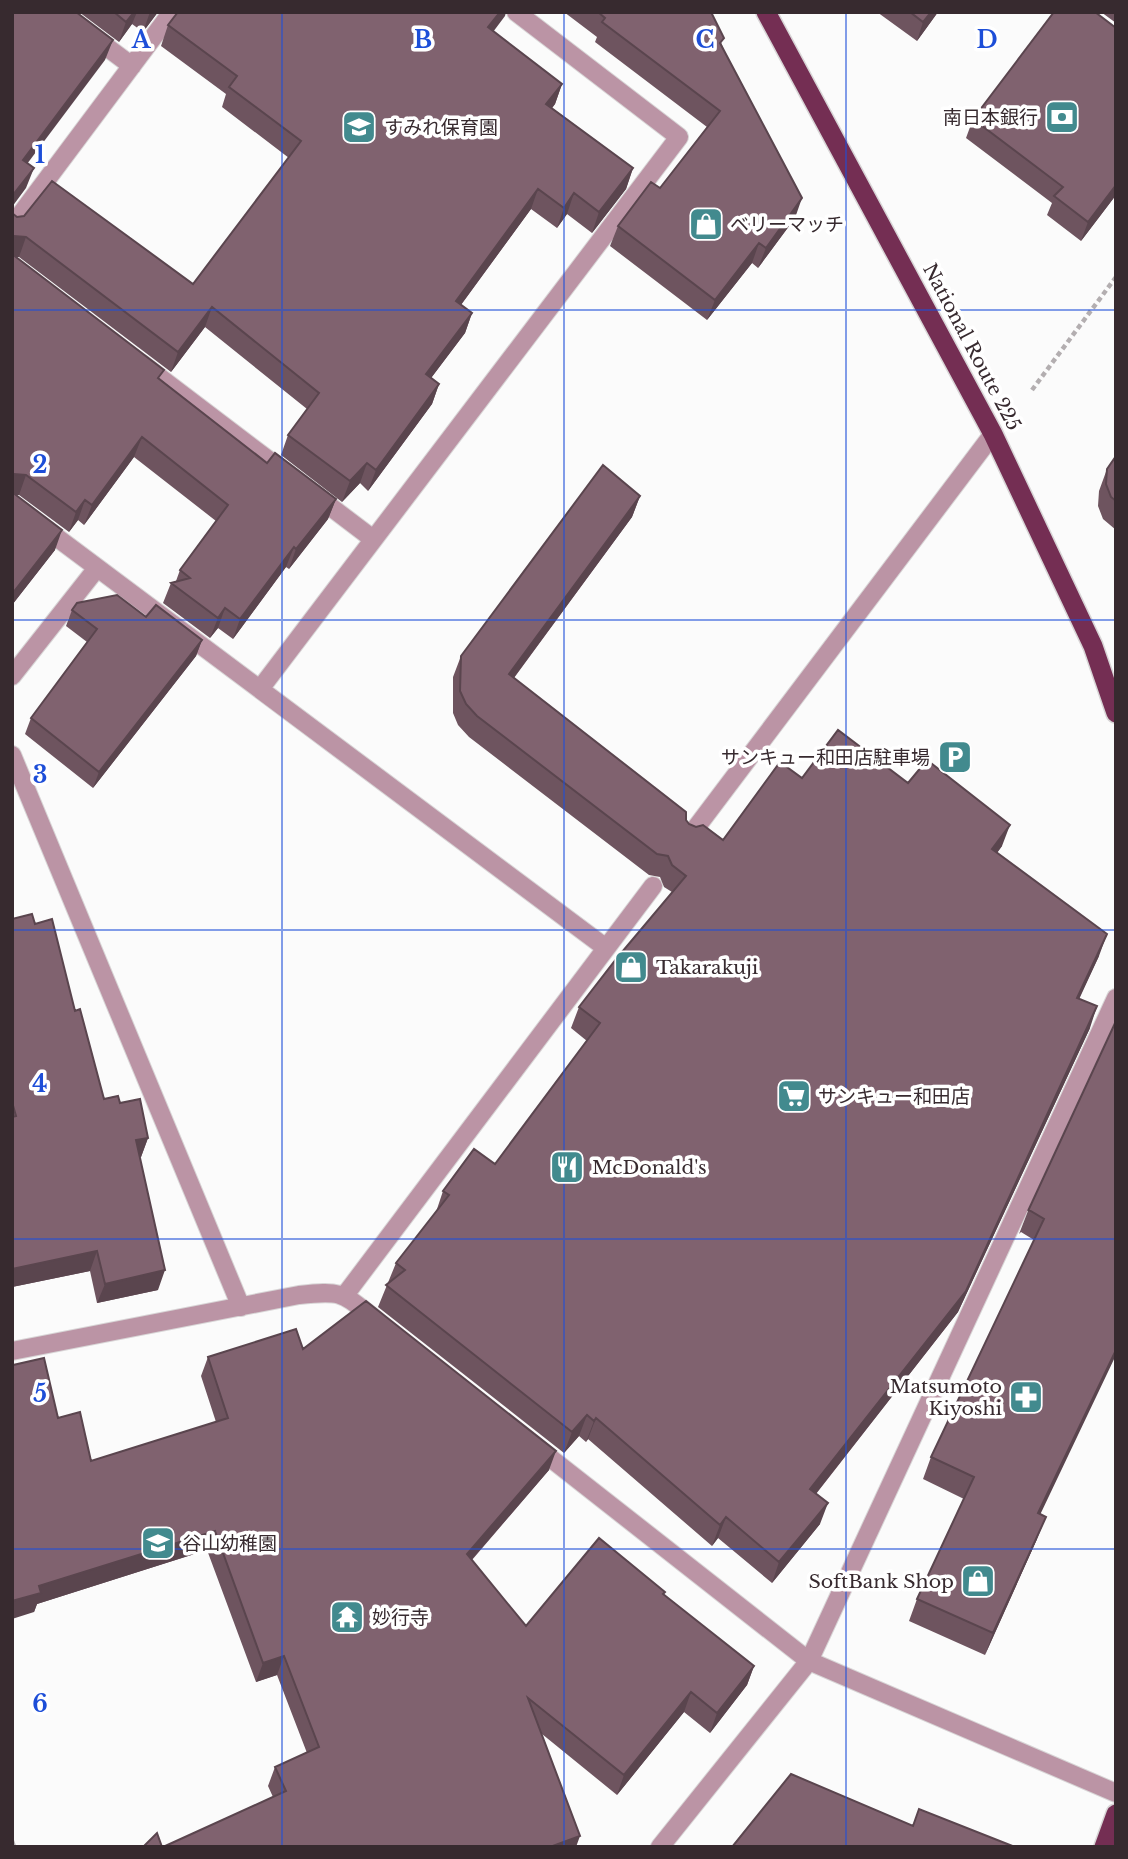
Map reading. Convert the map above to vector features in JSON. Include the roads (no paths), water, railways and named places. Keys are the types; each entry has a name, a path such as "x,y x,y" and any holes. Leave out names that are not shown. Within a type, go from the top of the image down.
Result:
{"highway":[{"name":"National Route 225","path":"766,12 993,434 1093,646 1116,713"},
{"path":"1104,1847 1116,1814"}],"street":[{"path":"60,12 132,66"},
{"path":"12,226 172,12"},
{"path":"260,689 679,137 516,12"},
{"path":"133,357 373,540"},
{"path":"689,837 993,434"},
{"path":"12,505 606,948"},
{"path":"12,676 97,568"},
{"path":"12,755 241,1307"},
{"path":"345,1295 653,886"},
{"path":"660,1847 808,1661 1116,998"},
{"path":"12,1351 299,1295 334,1292 345,1295 388,1329"},
{"path":"518,1432 808,1661 1116,1793"}],"place":[{"name":"南日本銀行","path":"1062,117"},
{"name":"すみれ保育園","path":"359,127"},
{"name":"ベリーマッチ","path":"706,224"},
{"name":"サンキュー和田店駐車場","path":"955,757"},
{"name":"Takarakuji","path":"631,967"},
{"name":"サンキュー和田店","path":"794,1096"},
{"name":"McDonald's","path":"567,1167"},
{"name":"Matsumoto Kiyoshi","path":"1026,1397"},
{"name":"谷山幼稚園","path":"158,1543"},
{"name":"SoftBank Shop","path":"978,1581"},
{"name":"妙行寺","path":"347,1617"}]}
